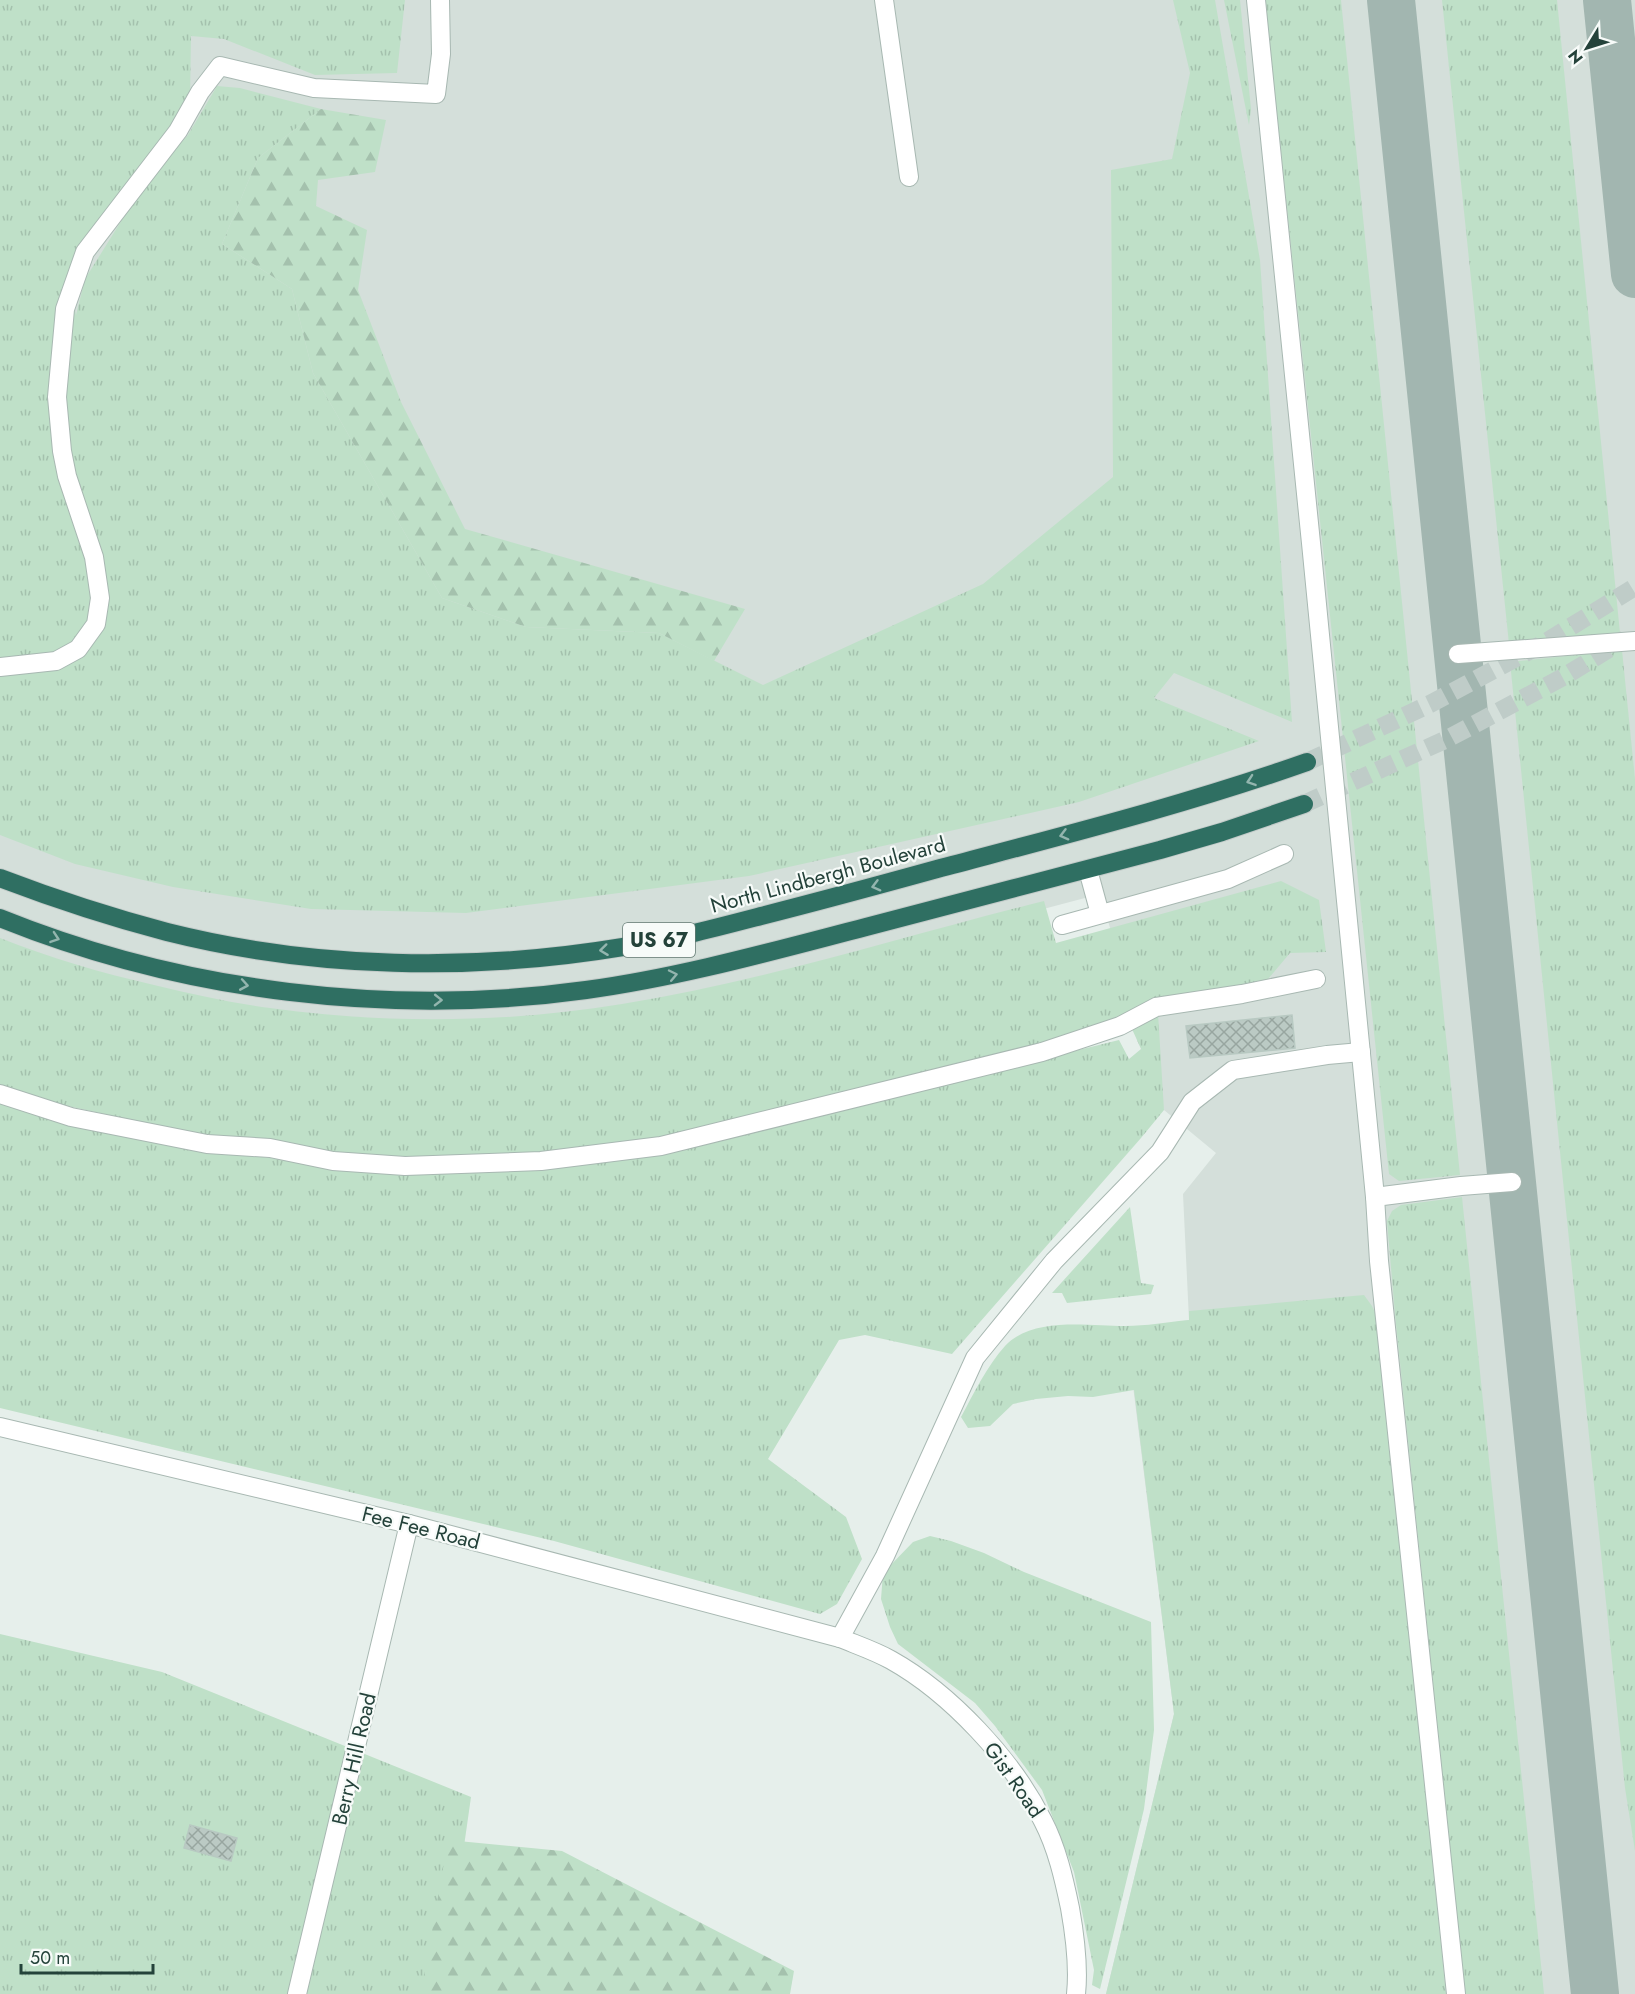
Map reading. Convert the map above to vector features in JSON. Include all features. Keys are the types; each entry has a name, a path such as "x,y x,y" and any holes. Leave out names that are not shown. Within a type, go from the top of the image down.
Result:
{"highway":[{"name":"North Lindbergh Boulevard","path":"0,878 105,915 170,933 286,953 428,963 557,956 623,947 742,921 1186,802 1307,762"},
{"name":"US 67","path":"0,918 134,962 204,978 263,988 330,995 458,1000 586,990 712,967 1088,870 1222,832 1304,804"}],"street":[{"path":"0,667 56,661 78,649 96,624 100,598 94,557 66,476 57,397 64,309 85,252 178,131 200,92 220,66 315,88 436,94 441,54 440,0"},
{"path":"884,0 909,177"},
{"path":"1256,0 1313,555 1384,1308 1456,1994"},
{"path":"1458,654 1635,641"},
{"path":"1062,925 1228,879 1284,854"},
{"path":"1088,870 1100,914"},
{"path":"0,1094 71,1117 207,1144 270,1148 333,1161 405,1166 541,1161 661,1146 1042,1052 1120,1026 1156,1006 1242,994 1316,980"},
{"path":"840,1638 885,1556 975,1358 1054,1261 1160,1152 1192,1102 1233,1070 1361,1052"},
{"path":"1375,1197 1512,1182"},
{"name":"Fee Fee Road","path":"0,1427 409,1524 840,1638"},
{"name":"Berry Hill Road","path":"297,1994 409,1524"},
{"name":"Gist Road","path":"840,1638 891,1660 937,1692 980,1731 1019,1780 1044,1822 1063,1874 1073,1926 1078,1977 1076,1994"}],"shaded area":[{"path":"0,0 1635,0 1635,1994 1106,1994 1174,1714 1126,1330 1189,1320 1183,1194 1216,1153 1164,1110 1100,894 779,979 475,1032 266,1019 0,946"}],"green space":[{"path":"0,0 405,0 397,73 315,75 224,39 191,36 190,101 65,282 52,343 56,459 93,569 95,609 84,636 61,653 0,660"},
{"path":"1173,0 1215,0 1260,260 1292,722 1174,673 1154,698 1259,741 1079,802 749,876 466,913 311,909 173,887 75,864 0,835 0,674 74,661 107,601 68,457 63,406 74,303 76,315 85,279 145,183 188,135 217,86 240,88 321,109 258,158 222,244 292,289 313,373 442,598 526,627 659,633 763,685 983,584 1113,477 1111,170 1172,159 1190,73"},
{"path":"1224,0 1240,0 1251,109 1249,125"},
{"path":"1265,0 1341,0 1460,1175 1399,1181 1389,1174"},
{"path":"1442,0 1557,0 1620,633 1509,644"},
{"path":"321,109 386,120 375,172 318,180 316,206 367,230 358,290 401,402 465,529 745,609 714,661 659,633 526,627 442,598 313,373 292,289 222,244 258,158"},
{"path":"1622,650 1635,779 1635,1851 1625,1788 1510,662"},
{"path":"1281,881 1319,900 1326,952 1290,953 1268,979 1248,989 694,1133 585,1150 448,1160 343,1157 178,1130 40,1100 0,1086 0,938 115,975 255,1006 358,1017 491,1018 622,1004 729,983 1044,901 1056,943"},
{"path":"1158,1013 1164,1110 1141,1138 952,1354 865,1335 839,1340 768,1459 846,1517 862,1559 837,1604 820,1614 554,1541 0,1408 0,1101 142,1138 322,1166 703,1143 1119,1040 1129,1059 1141,1049 1132,1029"},
{"path":"1462,1197 1544,1994 1465,1994 1395,1314 1387,1221 1392,1211 1401,1205"},
{"path":"1130,1207 1141,1283 1154,1285 1151,1294 1067,1303 1062,1293 1052,1293"},
{"path":"1364,1295 1378,1319 1446,1994 1106,1994 1174,1714 1134,1390 1093,1397 1068,1396 1036,1399 1013,1404 990,1426 968,1428 961,1417 998,1354 1017,1337 1030,1330 1046,1326 1078,1324 1149,1325 1189,1320 1189,1311"},
{"path":"930,1536 984,1553 1024,1572 1151,1622 1154,1730 1144,1809 1100,1989 1092,1985 1094,1970 1074,1872 1042,1790 995,1726 975,1703 898,1644 890,1627 881,1599 883,1573 913,1542"},
{"path":"0,1634 162,1672 471,1797 443,1994 0,1994"},
{"path":"448,1840 562,1851 794,1971 790,1994 421,1994"}],"building":[{"path":"1292,1015 1295,1048 1190,1058 1186,1026"},
{"path":"190,1825 237,1838 231,1861 184,1848"}],"taxiway":[{"path":"1391,0 1595,1994"},
{"path":"1607,0 1635,274"}],"tunnel":[{"path":"1307,762 1430,704 1546,642 1635,587"},
{"path":"1304,804 1447,739 1565,676 1625,639"}]}
